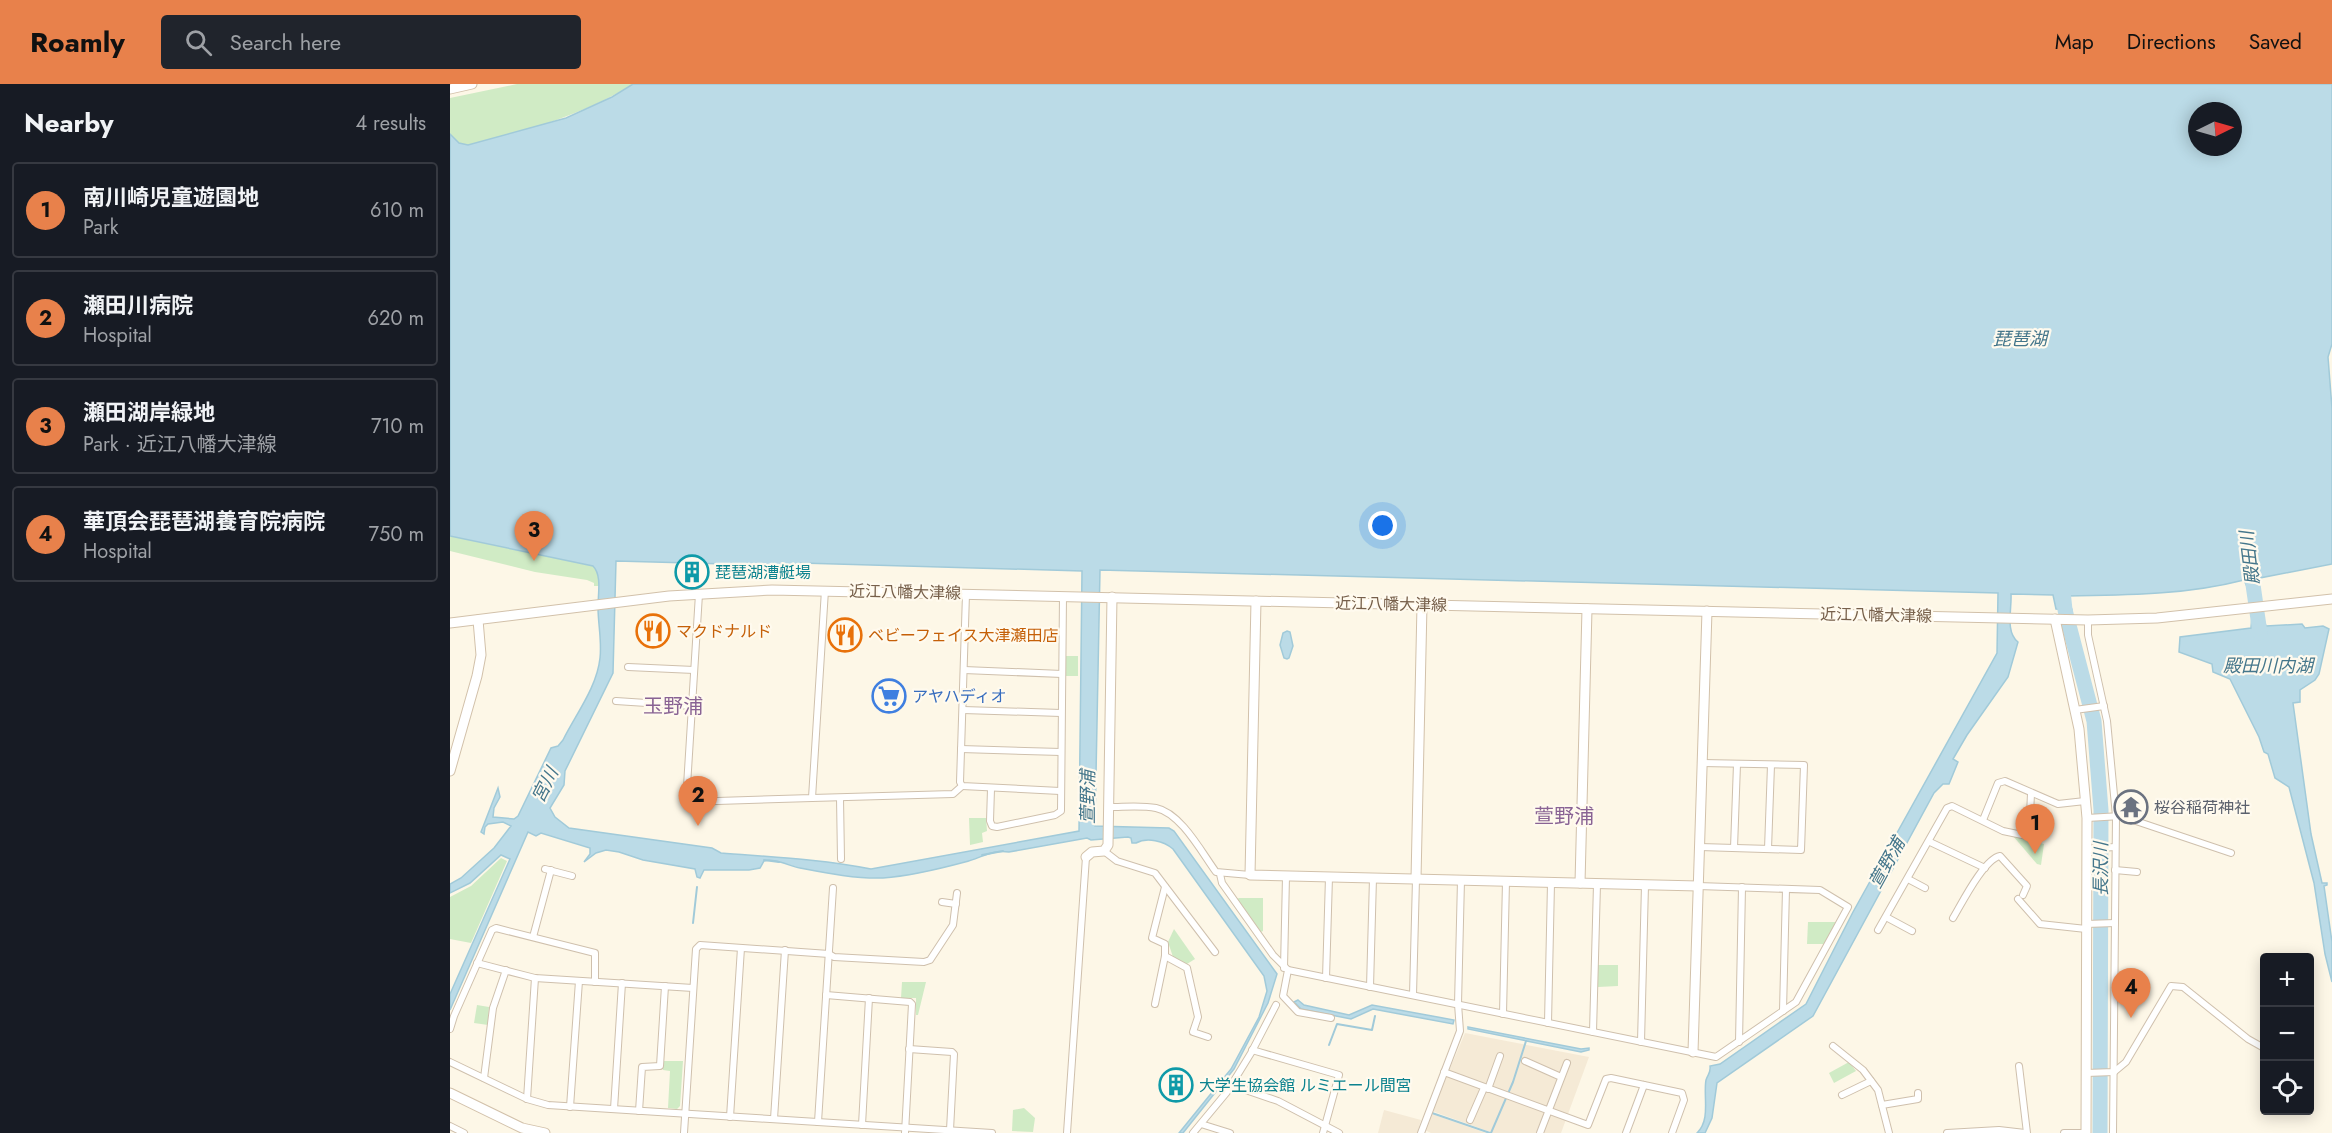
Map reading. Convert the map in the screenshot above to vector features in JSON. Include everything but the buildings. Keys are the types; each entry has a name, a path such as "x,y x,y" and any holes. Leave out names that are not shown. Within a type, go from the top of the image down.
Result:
{"street":[{"path":"450,89 472,84"},
{"name":"近江八幡大津線","path":"450,623 746,590 2083,620 2157,618 2332,600"},
{"path":"812,798 825,590"},
{"path":"699,594 686,802 953,794 962,786 1060,791"},
{"path":"962,786 960,782 966,594"},
{"path":"991,789 990,820 992,826 997,827 1055,815 1060,811 1063,596"},
{"path":"1104,851 1107,848 1109,824 1109,597"},
{"path":"1250,875 1256,601"},
{"path":"1413,995 1422,605"},
{"path":"1580,883 1587,609"},
{"path":"1693,1052 1707,611"},
{"path":"2056,619 2078,710 2085,801 2089,818 2086,1133 2064,1133"},
{"path":"450,771 481,655 478,620"},
{"path":"2083,620 2103,706 2114,817 2112,848 2115,870 2113,1133"},
{"path":"628,667 694,670"},
{"path":"964,670 1062,674"},
{"path":"616,701 692,706"},
{"path":"2078,710 2103,706"},
{"path":"963,710 1061,713"},
{"path":"961,749 1061,752"},
{"path":"1700,847 1801,850 1804,765 1702,763"},
{"path":"1734,848 1737,764"},
{"path":"1768,849 1771,765"},
{"path":"1983,820 1998,783 2004,781 2058,804 2085,801"},
{"path":"1878,930 1930,842 1947,808 1952,806 2003,831 2027,836 2031,794"},
{"path":"840,798 840,859"},
{"path":"1109,807 1158,809 1173,816 1220,874 1222,883 1286,969 1716,1057 1796,1002 1848,907 1820,890 1220,874"},
{"path":"2089,818 2114,817 2231,854"},
{"path":"1930,842 1985,868"},
{"path":"2088,849 2112,848"},
{"path":"1067,1133 1086,857 1092,852 1104,851 1117,861 1155,873 1215,952"},
{"path":"1953,918 1985,868 1996,856 2000,856 2027,886 2020,897 2040,924 2088,926 2113,923"},
{"path":"533,937 548,869 572,876"},
{"path":"2115,870 2137,873"},
{"path":"1286,876 1286,969 1283,996 1298,1012 1331,1018"},
{"path":"1326,978 1329,877"},
{"path":"1370,987 1373,878"},
{"path":"1908,879 1924,888"},
{"path":"1421,1133 1460,1031 1458,1004 1461,880"},
{"path":"1503,1014 1506,881"},
{"path":"1548,1023 1551,883"},
{"path":"1593,1032 1597,884"},
{"path":"1641,1042 1645,885"},
{"path":"1155,1004 1165,956 1165,944 1152,938 1165,887"},
{"path":"1739,1042 1742,887"},
{"path":"818,1122 833,888"},
{"path":"1783,1011 1786,889"},
{"path":"684,1133 696,950 700,945 785,950 829,954 834,957 924,962 930,960 953,925 957,893"},
{"path":"942,902 956,904"},
{"path":"1886,917 1912,931"},
{"path":"450,1029 492,930 496,928 595,953 595,982"},
{"path":"730,1117 741,948"},
{"path":"774,1119 785,950"},
{"path":"1165,956 1187,968 1198,1017 1194,1032 1208,1037"},
{"path":"477,963 535,978 693,988"},
{"path":"484,1078 493,1008 506,970"},
{"path":"526,1099 535,978"},
{"path":"570,1107 579,981"},
{"path":"614,1109 622,983"},
{"path":"639,1111 642,1067 660,1066 665,986"},
{"path":"2088,1073 2113,1072 2126,1062 2171,986 2183,987 2248,1039 2260,1045"},
{"path":"826,995 912,1004 906,1130"},
{"path":"862,1125 869,998"},
{"path":"1193,1133 1231,1085 1276,1005"},
{"path":"1833,1046 1863,1071 1878,1089 1889,1133"},
{"path":"909,1049 954,1054 950,1130"},
{"path":"1252,1050 1339,1076 1323,1133"},
{"path":"1470,1120 1500,1056"},
{"path":"1525,1061 1562,1077"},
{"path":"450,1062 526,1099 548,1105 862,1125 906,1130 992,1133"},
{"path":"1540,1133 1566,1063"},
{"path":"1947,1133 1999,1130 2026,1133 2019,1066"},
{"path":"1444,1072 1588,1125"},
{"path":"1585,1133 1606,1079 1611,1078 1682,1093 1684,1100 1672,1133"},
{"path":"1842,1095 1871,1081"},
{"path":"1231,1085 1278,1101 1339,1133"},
{"path":"1626,1133 1644,1085"},
{"path":"450,1093 516,1125 545,1133"},
{"path":"1882,1105 1918,1099 1918,1093"},
{"path":"1201,1124 1230,1133"},
{"path":"450,1126 464,1133"}],"shaded area":[{"path":"1465,1033 1589,1057 1561,1133 1493,1133 1432,1111"},
{"path":"1384,1110 1421,1120 1417,1133 1378,1133"},
{"path":"1432,1114 1486,1133 1431,1133 1425,1130"}],"green space":[{"path":"517,84 633,84 569,115 483,143 463,144 456,141 450,134 450,98"},
{"path":"450,536 593,566 598,573 599,586 594,586 594,583 587,580 535,572 450,551"},
{"path":"1065,656 1078,656 1078,676 1065,676"},
{"path":"969,818 986,818 987,831 982,833 983,842 970,845"},
{"path":"2013,836 2044,844 2041,865 2037,864"},
{"path":"501,858 507,861 471,943 450,939 450,897 471,886"},
{"path":"1263,898 1263,931 1261,932 1237,899"},
{"path":"1808,922 1836,923 1824,944 1807,944"},
{"path":"1174,929 1195,959 1187,964 1173,957 1168,942"},
{"path":"1598,965 1618,965 1618,986 1598,987"},
{"path":"902,982 926,982 918,1015 916,1015 916,998 901,998"},
{"path":"477,1005 489,1007 488,1025 474,1023"},
{"path":"663,1061 683,1061 680,1106 677,1109 668,1108 670,1071 663,1070"},
{"path":"1849,1062 1856,1071 1834,1083 1829,1073"},
{"path":"1024,1108 1035,1118 1033,1132 1012,1131 1013,1110"}],"water":[{"name":"琵琶湖","path":"633,84 2332,84 2332,344 2328,357 2332,408 2332,564 2260,578 2259,589 2248,589 2244,580 2178,591 2068,596 2072,610 2056,609 2053,595 2011,594 2010,626 2018,642 2008,677 1953,759 1958,762 1949,784 1943,784 1934,793 1813,1016 1717,1083 1712,1118 1705,1133 1697,1133 1704,1121 1705,1086 1710,1066 1720,1064 1806,1004 1853,912 1997,653 1998,593 1100,570 1095,826 1169,828 1174,831 1277,974 1268,1003 1234,1069 1183,1133 1179,1133 1231,1069 1259,1017 1267,991 1264,976 1173,849 1155,841 1145,840 1132,843 1131,838 1128,837 1091,840 1087,838 1009,852 997,852 935,870 883,878 841,875 768,860 764,861 760,868 749,870 704,870 700,878 697,877 695,869 643,860 606,850 596,853 584,862 590,854 590,848 541,833 536,836 528,832 450,1010 450,994 510,859 501,855 470,883 450,893 450,884 461,878 494,848 511,826 503,822 488,824 484,834 481,832 498,788 500,797 494,808 493,817 514,819 518,816 551,748 558,746 563,740 590,690 598,669 601,645 598,613 599,580 593,566 450,536 450,134 459,143 468,145 566,118 612,97","holes":["616,561 727,564 727,566 767,564 767,566 796,566 801,563 1082,571 1079,831 871,869 815,861 721,853 712,848 569,828 555,817 550,808 564,785 565,771 613,673"]},
{"name":"殿田川内湖","path":"2262,615 2266,626 2302,624 2305,628 2323,626 2329,629 2319,674 2315,680 2300,690 2300,702 2293,703 2311,834 2322,883 2327,883 2324,886 2332,942 2332,982 2325,954 2314,883 2289,787 2275,778 2268,754 2264,752 2259,737 2230,679 2213,672 2212,664 2179,652 2180,637 2251,628 2252,616"},
{"path":"1290,632 1293,646 1287,659 1284,658 1280,645 1283,633"},
{"path":"1298,1000 1304,1005 1349,1015 1372,1005 1454,1020 1453,1024 1373,1009 1351,1019 1301,1009 1294,1002"},
{"path":"1468,1027 1581,1049 1589,1048 1589,1050 1581,1052 1468,1029"}],"waterway":[{"name":"殿田川","path":"2251,571 2260,633"},
{"name":"長沢川","path":"2063,591 2065,610 2094,721 2101,810 2100,1133"},
{"path":"982,855 1003,851"},
{"path":"764,860 779,862"},
{"path":"693,923 697,887"},
{"path":"1329,1045 1337,1024 1372,1030 1375,1016"},
{"path":"1491,1133 1513,1082 1526,1041"},
{"path":"1432,1113 1490,1133"}],"place":[{"name":"瀬田湖岸緑地","path":"534,561"},
{"name":"琵琶湖漕艇場","path":"692,572"},
{"name":"マクドナルド","path":"653,631"},
{"name":"ベビーフェイス大津瀬田店","path":"845,635"},
{"name":"アヤハディオ","path":"889,696"},
{"name":"桜谷稲荷神社","path":"2131,807"},
{"name":"瀬田川病院","path":"698,826"},
{"name":"南川崎児童遊園地","path":"2035,854"},
{"name":"華頂会琵琶湖養育院病院","path":"2131,1018"},
{"name":"大学生協会館 ルミエール間宮","path":"1176,1085"}],"district":[{"name":"玉野浦","path":"673,706"},
{"name":"萱野浦","path":"1564,816"}],"water label":[{"name":"宮川","path":"545,785"}]}
